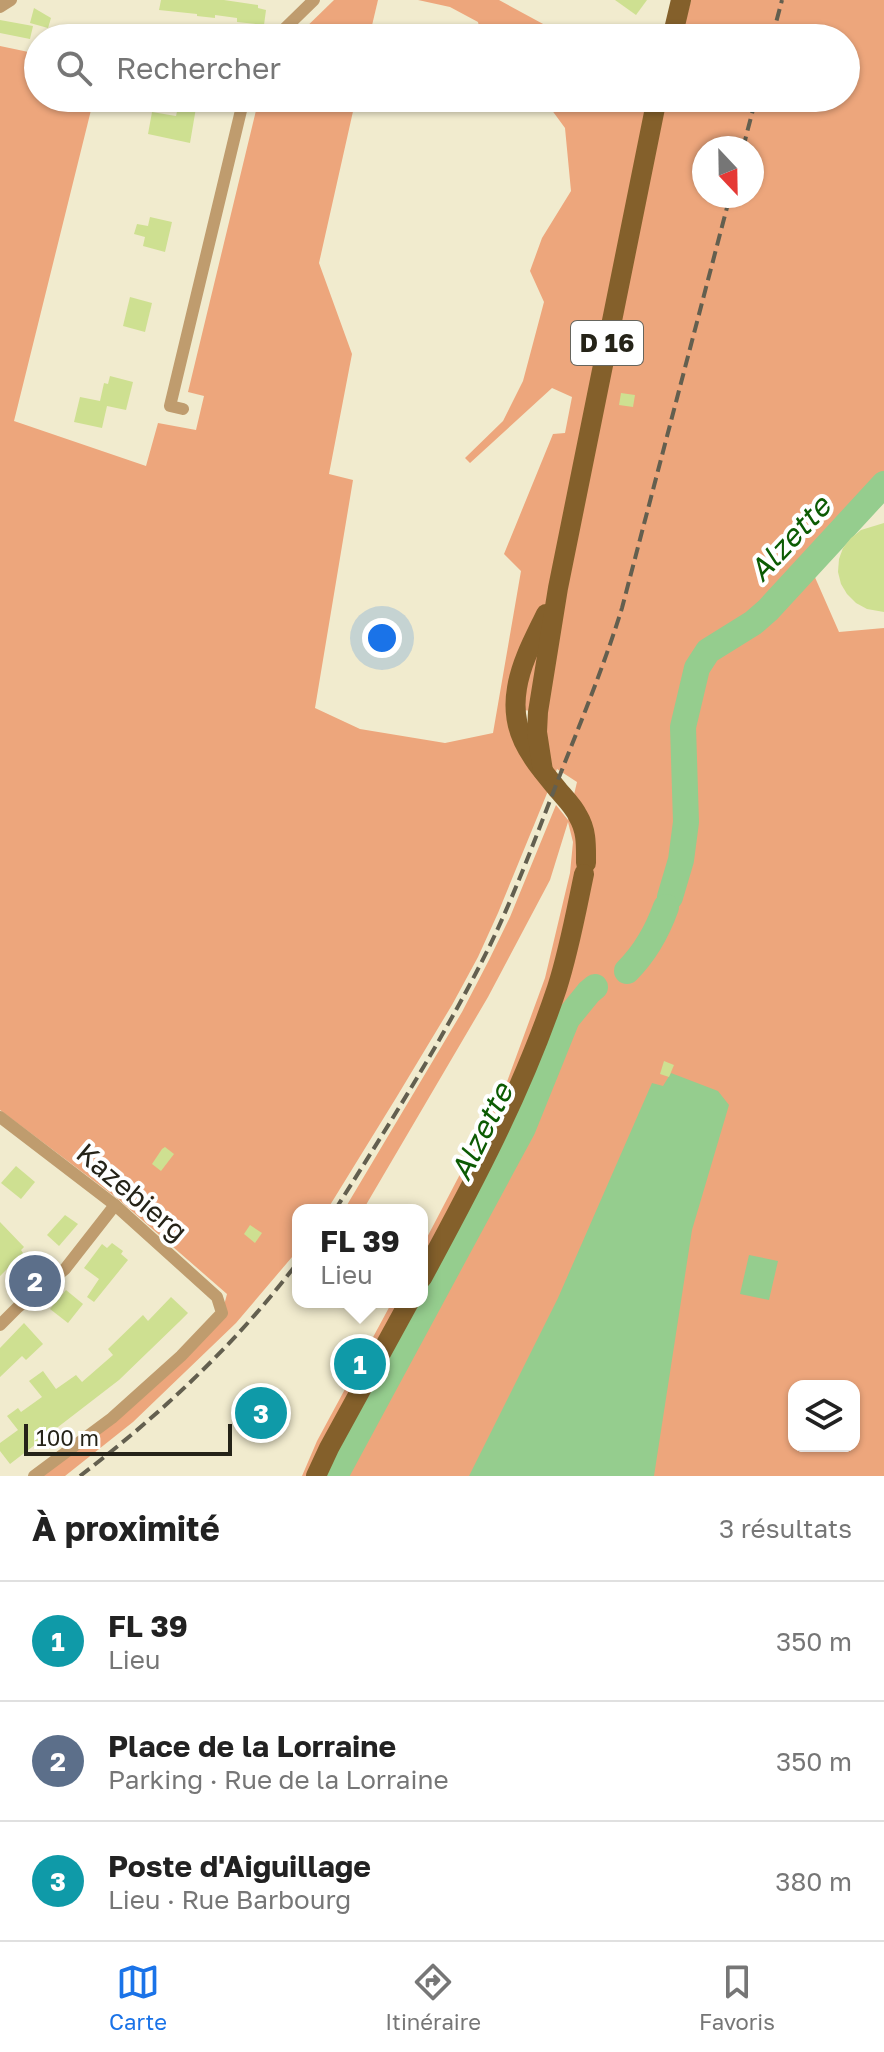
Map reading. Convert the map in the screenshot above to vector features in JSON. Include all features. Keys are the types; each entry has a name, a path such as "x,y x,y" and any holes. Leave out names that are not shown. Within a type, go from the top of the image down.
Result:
{"main road":[{"path":"675,24 681,0"},
{"name":"D 16","path":"428,1267 516,1095 557,986 585,868 586,837 578,814 529,753 520,735 517,688 527,655 558,588 654,112"},
{"path":"316,1476 406,1308"}],"street":[{"path":"0,7 11,0"},
{"path":"289,24 314,0"},
{"path":"183,409 170,406 241,112"},
{"name":"Kazebierg","path":"0,1117 115,1205 217,1297 222,1313 181,1356 112,1418 34,1476"},
{"path":"0,1325 65,1269 115,1205"}],"shaded area":[{"path":"334,0 378,0 372,24 309,24"},
{"path":"418,0 499,0 543,24 478,24 450,7"},
{"path":"691,0 884,0 884,484 810,566 839,632 884,628 884,1476 302,1476 317,1441 389,1308 428,1308 428,1236 504,1090 545,978 570,873 573,842 568,822 550,880 488,997 367,1204 348,1204 462,1012 510,917 556,805 568,820 577,782 557,769 478,957 396,1098 331,1204 292,1204 292,1257 236,1323 133,1422 65,1476 34,1476 112,1418 222,1313 227,1294 118,1199 0,1110 0,46 24,51 24,112 91,112 14,421 146,466 158,423 196,430 204,396 188,392 256,112 353,112 319,263 352,354 329,474 353,480 315,708 360,729 445,743 493,733 521,571 504,554 553,434 565,433 572,397 552,388 470,463 465,458 503,421 523,381 544,302 530,271 542,238 571,191 565,128 553,112 860,112 860,24 685,24","holes":["517,709 538,712 520,735"]},
{"path":"671,1073 718,1091 729,1105 692,1230 654,1476 469,1476 558,1298 652,1083 663,1086"},
{"path":"749,1255 778,1261 769,1300 740,1294"}],"building":[{"path":"161,0 224,0 258,5 258,8 266,10 264,24 255,24 237,22 237,18 159,10"},
{"path":"615,0 647,0 636,15"},
{"path":"34,8 51,18 49,24 30,23"},
{"path":"0,20 24,24 24,38 0,33"},
{"path":"152,112 176,116 177,112 195,112 190,143 148,134"},
{"path":"150,217 172,222 165,252 143,246 145,237 134,234 137,224 148,226"},
{"path":"130,297 152,303 145,332 123,326"},
{"path":"110,376 133,382 126,410 107,406 102,428 74,422 80,397 100,401 104,383 108,384"},
{"path":"621,393 635,395 633,407 619,405"},
{"path":"884,523 884,612 856,603 841,584 838,572 843,548 851,538 861,530"},
{"path":"664,1061 674,1065 669,1077 660,1074"},
{"path":"165,1147 174,1154 161,1171 152,1164"},
{"path":"16,1166 35,1182 21,1199 1,1183"},
{"path":"65,1215 78,1224 59,1246 47,1235"},
{"path":"0,1222 24,1247 21,1250 23,1253 0,1276"},
{"path":"250,1225 262,1233 255,1243 244,1234"},
{"path":"112,1243 123,1251 121,1254 128,1260 94,1302 87,1297 99,1279 84,1268 102,1244 107,1248"},
{"path":"66,1290 83,1304 68,1323 50,1309"},
{"path":"171,1297 188,1313 119,1380 10,1464 0,1451 0,1443 18,1430 7,1416 18,1408 21,1412 42,1397 29,1381 43,1371 56,1389 76,1375 82,1382 113,1355 108,1349 143,1315 148,1321"},
{"path":"24,1323 43,1344 26,1360 22,1356 0,1377 0,1348"},
{"path":"261,1403 268,1404 272,1413 258,1423 254,1422 250,1414"}],"waterway":[{"name":"Alzette","path":"670,897 681,860 686,822 683,727 697,668 708,651 768,610 884,484"},
{"name":"Alzette","path":"627,971 650,941 666,907"},
{"name":"Alzette","path":"428,1304 523,1128 567,1019 595,987"},
{"name":"Alzette","path":"335,1476 426,1308"}],"railway":[{"path":"776,24 782,0"},
{"path":"746,136 752,112"},
{"path":"339,1204 427,1061 489,947 520,878 582,719 622,608 727,208"},
{"path":"80,1476 140,1428 196,1376 249,1321 292,1270"}],"place":[{"name":"Place de la Lorraine","path":"35,1281"},
{"name":"FL 39","path":"360,1364"},
{"name":"Poste d'Aiguillage","path":"261,1413"}]}
